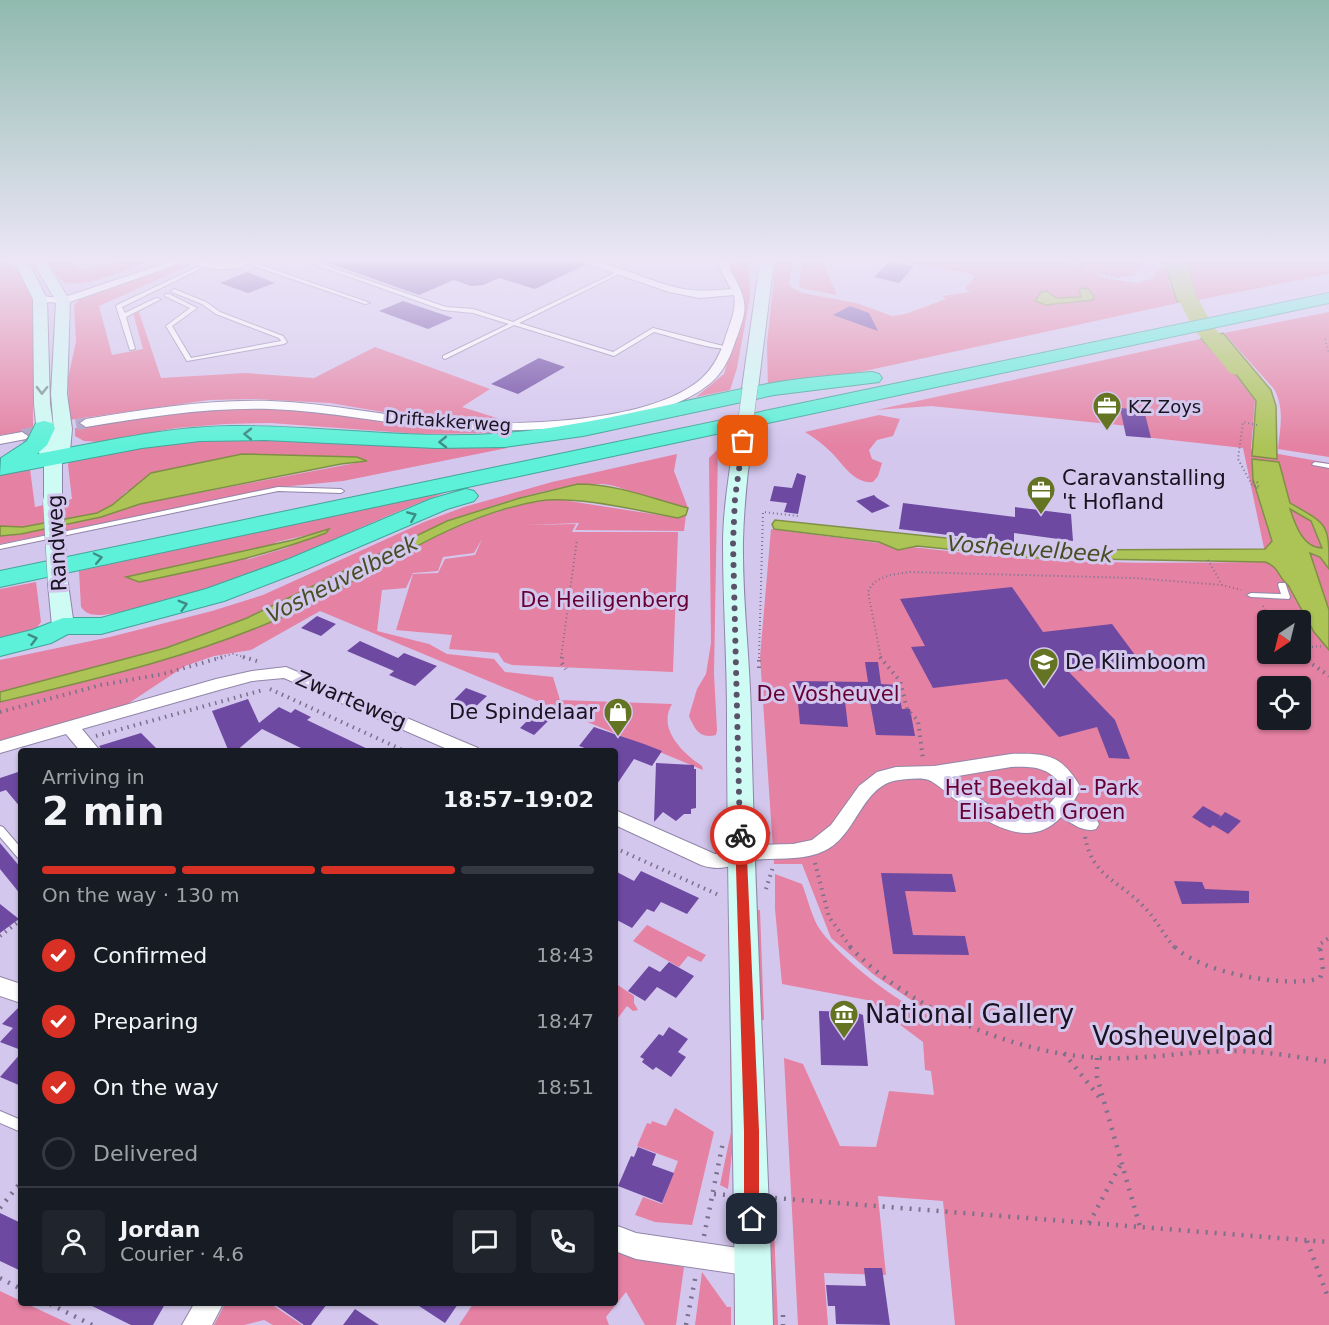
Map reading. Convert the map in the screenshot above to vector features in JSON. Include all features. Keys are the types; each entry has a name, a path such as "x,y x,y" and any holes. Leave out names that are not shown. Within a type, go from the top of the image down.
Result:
{"highway":[{"path":"0,562 895,376 1175,323"},
{"path":"0,579 983,370 1177,323"},
{"path":"0,647 41,637 63,626 101,626 215,595 298,564 439,504 511,483 938,388 983,370"},
{"path":"1,468 172,438 226,433 297,434 425,442 513,439 607,425 813,383 895,376"},
{"path":"1,468 36,445 53,428 67,440 79,446 97,450"}],"main road":[{"name":"Randweg","path":"42,323 53,428 61,451 53,459 53,501 63,626"},
{"name":"Randweg","path":"53,428 59,394 60,323"},
{"path":"754,1325 751,1131 740,857 733,543 735,498 759,323"}],"street":[{"name":"Driftakkerweg","path":"86,423 179,409 257,405 322,409 466,426 526,426 566,422 653,408 680,397 711,376 722,362 735,323"},
{"path":"0,440 22,435"},
{"name":"Zwarteweg","path":"0,747 81,740 192,692 252,676 286,672 463,748"},
{"path":"618,819 708,860 724,863 751,853 784,853 821,844 841,828 858,800 881,778 901,772 929,773 1012,759 1043,762 1060,771 1072,788 1069,795 1044,822 1036,826 1015,825 929,773"},
{"path":"1058,807 1089,824"},
{"path":"0,986 18,993"},
{"path":"618,1239 636,1246 752,1263"},
{"path":"196,1325 207,1306"}],"lane":[{"path":"125,323 132,349"},
{"path":"173,323 169,326 189,360 284,342 280,337 243,323"},
{"path":"509,323 614,354 653,330 728,348"},
{"path":"445,357 513,324"},
{"path":"1315,464 1329,466"},
{"path":"0,547 278,489 340,491"},
{"path":"1251,595 1286,597 1282,585"},
{"path":"0,830 18,851"},
{"path":"0,1117 18,1125"}],"path":[{"path":"1325,339 1329,354"},
{"path":"1256,487 1238,459 1243,422 1257,425"},
{"path":"759,669 763,512 798,516"},
{"path":"566,669 561,662 578,539"},
{"path":"1208,560 1222,585"},
{"path":"929,773 918,721 907,709 900,681 879,656 868,592 869,585 875,580 909,572 1135,578 1222,585 1251,595"},
{"path":"1311,647 1323,646"},
{"path":"0,712 101,686 163,674 233,654 286,672"},
{"path":"1311,663 1329,676"},
{"path":"81,740 268,688 398,748"},
{"path":"1089,824 1085,830 1085,840 1098,870 1111,883 1140,902 1175,949 1192,962 1278,981 1314,980 1320,978 1323,970 1319,953 1320,944 1329,938"},
{"path":"618,849 723,896"},
{"name":"Vosheuvelpad","path":"807,849 819,873 825,903 833,924 849,946 865,962 909,994 953,1019 995,1036 1064,1053 1097,1058 1130,1059 1233,1052 1274,1054 1329,1062"},
{"path":"0,936 18,922"},
{"path":"1064,1053 1104,1104"},
{"path":"1097,1058 1097,1077 1140,1227"},
{"path":"1089,1223 1121,1163"},
{"path":"0,1208 18,1186"},
{"path":"777,1199 1329,1242"},
{"path":"1307,1240 1329,1300"},
{"path":"0,1278 18,1287"},
{"path":"54,1306 92,1325"}],"green space":[{"path":"0,323 33,323 33,430 0,435"},
{"path":"75,323 103,323 112,355 143,349 136,323 143,323 161,378 245,373 314,378 375,347 490,389 462,407 497,418 436,421 330,403 254,399 209,400 69,420 68,378 76,342"},
{"path":"738,323 745,323 737,368 730,390 696,397 724,374"},
{"path":"769,323 1087,323 768,392 767,343"},
{"path":"1275,323 1329,323 1329,457 1278,449 1281,411 1274,389 1224,333"},
{"name":"Het Beekdal - Park Elisabeth Groen","path":"1200,339 1237,377 1255,401 1251,449 1329,463 1329,1325 955,1325 943,1201 878,1196 886,1275 824,1273 828,1325 798,1325 784,1058 803,1064 840,1146 876,1147 889,1091 934,1095 931,1071 925,1070 923,1042 867,1000 782,984 775,909 775,874 802,884 818,926 842,954 899,999 926,1014 926,1010 874,975 831,938 802,864 774,864 760,657 771,529 935,550 1063,561 1263,562 1264,548 1243,448 1144,437 1138,427 931,406 876,410"},
{"path":"261,408 299,410 438,429 506,433 420,434 271,423 176,428 101,442 84,441 75,436 75,428 183,411"},
{"path":"879,415 900,419 893,436 877,440 869,450 872,459 882,463 878,476 873,482 866,482 855,477 826,447 805,432"},
{"path":"192,438 507,448 343,481 280,487 0,544 0,536 21,534 100,517 140,504 366,461 127,491 97,513 33,526 0,526 0,471 26,467 30,469 35,507 72,499 68,465 70,459"},
{"path":"718,449 714,674 717,730 716,735 706,736 699,732 689,716 697,689 706,674 711,643 709,458"},
{"path":"677,454 674,471 688,508 601,484 574,485 529,495 491,506 420,535 283,602 218,630 126,660 0,692 0,660 110,637 212,611 263,595 424,522 464,507 552,482"},
{"path":"455,489 248,575 164,603 108,614 88,613 81,607 79,571","holes":["328,530 286,548 246,560 277,542"]},
{"name":"De Heiligenberg","path":"556,499 678,518 686,515 684,531 575,530 579,523 526,525 576,524 572,532 678,532 673,672 512,665 504,662 498,653 449,649 452,635 396,630 413,574 438,573 445,559 475,555 482,539 474,553 443,557 438,571 413,573 406,588 382,590 377,631 429,644 447,654 494,659 505,672 553,677 560,700 672,704 668,713 670,731 680,747 702,766 703,770 320,611 251,650 214,656 185,666 126,705 0,742 0,702 145,665 217,643 287,615 451,530 485,516"},
{"path":"36,582 41,622 36,629 0,641 0,589"},
{"path":"728,875 733,875 737,1107 728,1189 720,1185 731,1132"},
{"path":"753,910 760,910 764,1020 757,1020"},
{"path":"647,925 706,955 701,962 688,956 679,967 633,941"},
{"path":"618,985 634,996 634,1003 638,1010 633,1011 627,1006 618,1018"},
{"path":"675,1108 714,1132 692,1225 655,1222 635,1215 643,1197 662,1204 678,1161 637,1146 647,1123 651,1124 652,1121 666,1126"},
{"path":"765,1202 773,1205 778,1325 769,1325"},
{"path":"618,1247 649,1260 684,1267 676,1325 645,1325 626,1292 618,1302"},
{"path":"702,1272 727,1307 731,1307 731,1325 695,1325"},
{"path":"0,1291 18,1300 18,1306 31,1306 72,1325 0,1325"},
{"path":"224,1306 274,1306 302,1325 273,1325 264,1320 244,1325 214,1325"},
{"path":"472,1306 615,1306 606,1317 609,1325 459,1325"}],"water":[{"path":"1223,333 1271,390 1276,406 1277,459 1252,456 1256,401 1238,377 1201,339"},
{"path":"242,454 357,457 367,461 341,464 140,504 101,517 21,534 0,536 0,526 23,527 97,513 112,505 151,473"},
{"name":"Vosheuvelbeek","path":"1252,459 1279,462 1290,503 1313,516 1324,527 1327,534 1329,569 1320,557 1310,553 1329,610 1329,650 1311,627 1311,610 1302,610 1288,585 1274,567 1265,562 1036,558 917,546 898,550 879,542 774,529 772,524 775,520 1061,550 1265,549 1272,541 1253,480","holes":["1290,509 1311,521 1322,548 1315,547 1305,540 1297,528"]},
{"name":"Vosheuvelbeek","path":"578,484 620,489 688,508 686,515 678,518 571,500 539,501 505,509 441,534 318,600 253,630 146,665 0,702 0,692 166,648 247,618 447,521 520,498"},
{"path":"329,529 326,533 280,549 210,567 139,582 126,577 293,540"}],"building":[{"path":"411,323 442,323 428,329"},
{"path":"855,323 874,323 878,331"},
{"path":"539,358 565,367 518,394 491,384"},
{"path":"1120,408 1144,410 1151,438 1126,436"},
{"path":"797,473 806,476 798,514 784,512 787,503 770,501 774,486 792,488"},
{"path":"874,495 890,506 872,513 856,501"},
{"path":"903,503 1015,517 1015,507 1071,514 1073,541 1014,533 1014,543 899,529"},
{"path":"1012,587 1043,632 1112,624 1141,663 1069,672 1115,720 1130,759 1109,758 1097,727 1059,737 1007,679 933,688 911,647 925,646 900,599"},
{"path":"317,616 336,624 321,636 301,628"},
{"path":"360,641 398,658 404,653 437,666 415,686 389,675 394,671 347,651"},
{"path":"865,662 878,662 881,684 897,685 902,709 910,709 915,736 876,735 870,702 845,701 848,727 800,724 796,681 868,682"},
{"path":"466,688 487,696 472,710 452,702"},
{"path":"248,699 259,723 279,707 291,713 295,709 311,717 307,720 366,748 301,748 262,729 240,748 227,748 212,711"},
{"path":"533,715 548,721 534,735 520,728"},
{"path":"594,727 662,751 652,766 634,759 618,783 618,748 579,746"},
{"path":"141,733 156,748 100,748 99,746"},
{"path":"656,763 694,765 696,769 696,808 691,809 691,814 684,814 676,821 663,812 654,822"},
{"path":"18,772 18,804 6,790 0,792 0,778"},
{"path":"1203,806 1221,816 1218,820 1225,812 1241,821 1228,834 1213,825 1210,828 1192,817"},
{"path":"0,843 18,864 18,891 0,869"},
{"path":"641,871 699,898 687,914 661,902 654,912 647,909 632,928 618,921 618,873 634,881"},
{"path":"881,873 952,874 956,892 905,891 913,935 965,936 969,955 893,954"},
{"path":"1174,881 1202,882 1205,889 1249,891 1249,903 1182,904"},
{"path":"0,904 18,920 0,933"},
{"path":"669,962 694,976 676,998 657,987 645,1001 628,991 649,966 660,972"},
{"path":"18,1008 18,1049 0,1042 13,1028 2,1024"},
{"path":"819,1011 855,1012 863,1015 868,1066 821,1065"},
{"path":"669,1027 688,1039 678,1052 686,1057 671,1077 656,1067 653,1070 642,1062 644,1059 640,1057 659,1034 663,1036"},
{"path":"18,1056 18,1085 0,1077"},
{"path":"638,1147 656,1154 652,1165 674,1173 662,1203 618,1186 631,1156 634,1157"},
{"path":"0,1213 18,1222 18,1270 0,1261"},
{"path":"864,1268 882,1268 890,1325 836,1324 835,1306 828,1306 826,1285 866,1286"},
{"path":"92,1306 164,1306 153,1325 131,1325"},
{"path":"277,1306 325,1306 311,1325 304,1325"},
{"path":"419,1306 457,1306 445,1323"},
{"path":"355,1309 379,1325 343,1325"}],"waterway":[{"path":"1201,323 1238,368"}],"tunnel":[{"path":"29,434 86,423"},
{"path":"22,436 37,433"}],"way so far":[{"path":"740,835 733,543 735,498 743,441"}],"place":[{"name":"KZ Zoys","path":"1107,432"},
{"name":"Caravanstalling 't Hofland","path":"1041,516"},
{"name":"De Klimboom","path":"1044,688"},
{"name":"De Spindelaar","path":"618,738"},
{"name":"National Gallery","path":"844,1040"}],"route":[{"path":"740,835 752,1219"}],"park label":[{"name":"De Vosheuvel","path":"828,694"}]}
